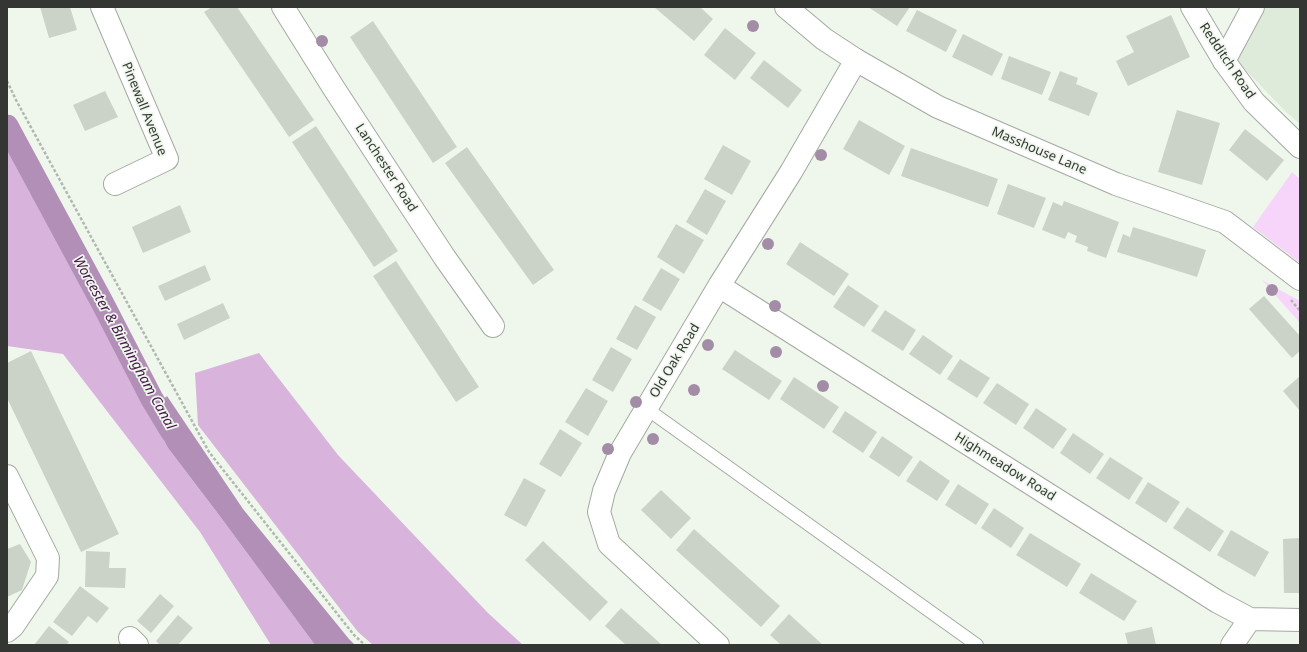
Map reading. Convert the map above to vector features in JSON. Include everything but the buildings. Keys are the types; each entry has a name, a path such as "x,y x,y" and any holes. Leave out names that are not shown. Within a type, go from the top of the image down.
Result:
{"main road":[{"name":"Pinewall Avenue","path":"102,7 167,159 115,184"},
{"name":"Lanchester Road","path":"283,7 408,202 493,326"},
{"name":"Masshouse Lane","path":"786,7 824,39 856,60 938,106 1116,184 1225,222 1300,279"},
{"name":"Redditch Road","path":"1192,7 1224,61 1254,102 1300,147"},
{"path":"1224,61 1253,7"},
{"name":"Old Oak Road","path":"718,645 609,544 599,512 604,491 620,453 719,286 791,172 856,60"},
{"name":"Highmeadow Road","path":"719,286 1218,602 1250,619 1300,620"},
{"path":"7,476 48,558 47,576 13,626 7,631"},
{"path":"1232,645 1250,619"}],"lane":[{"path":"646,409 977,645"}],"path":[{"path":"7,81 209,452 354,635 365,645"}],"shaded area":[{"path":"1261,7 1300,7 1300,124 1286,112 1237,61"},
{"path":"7,147 168,448 315,645 271,645 200,532 63,354 7,346"},
{"path":"1292,172 1300,179 1300,263 1253,227"},
{"path":"1262,280 1300,301 1300,323"},
{"path":"259,353 338,455 488,613 523,645 373,645 358,632 198,425 195,373"},
{"path":"167,396 243,509 355,645 315,645 168,448 149,412"}],"waterway":[{"name":"Worcester & Birmingham Canal","path":"7,126 103,304 152,399 172,432"}]}
